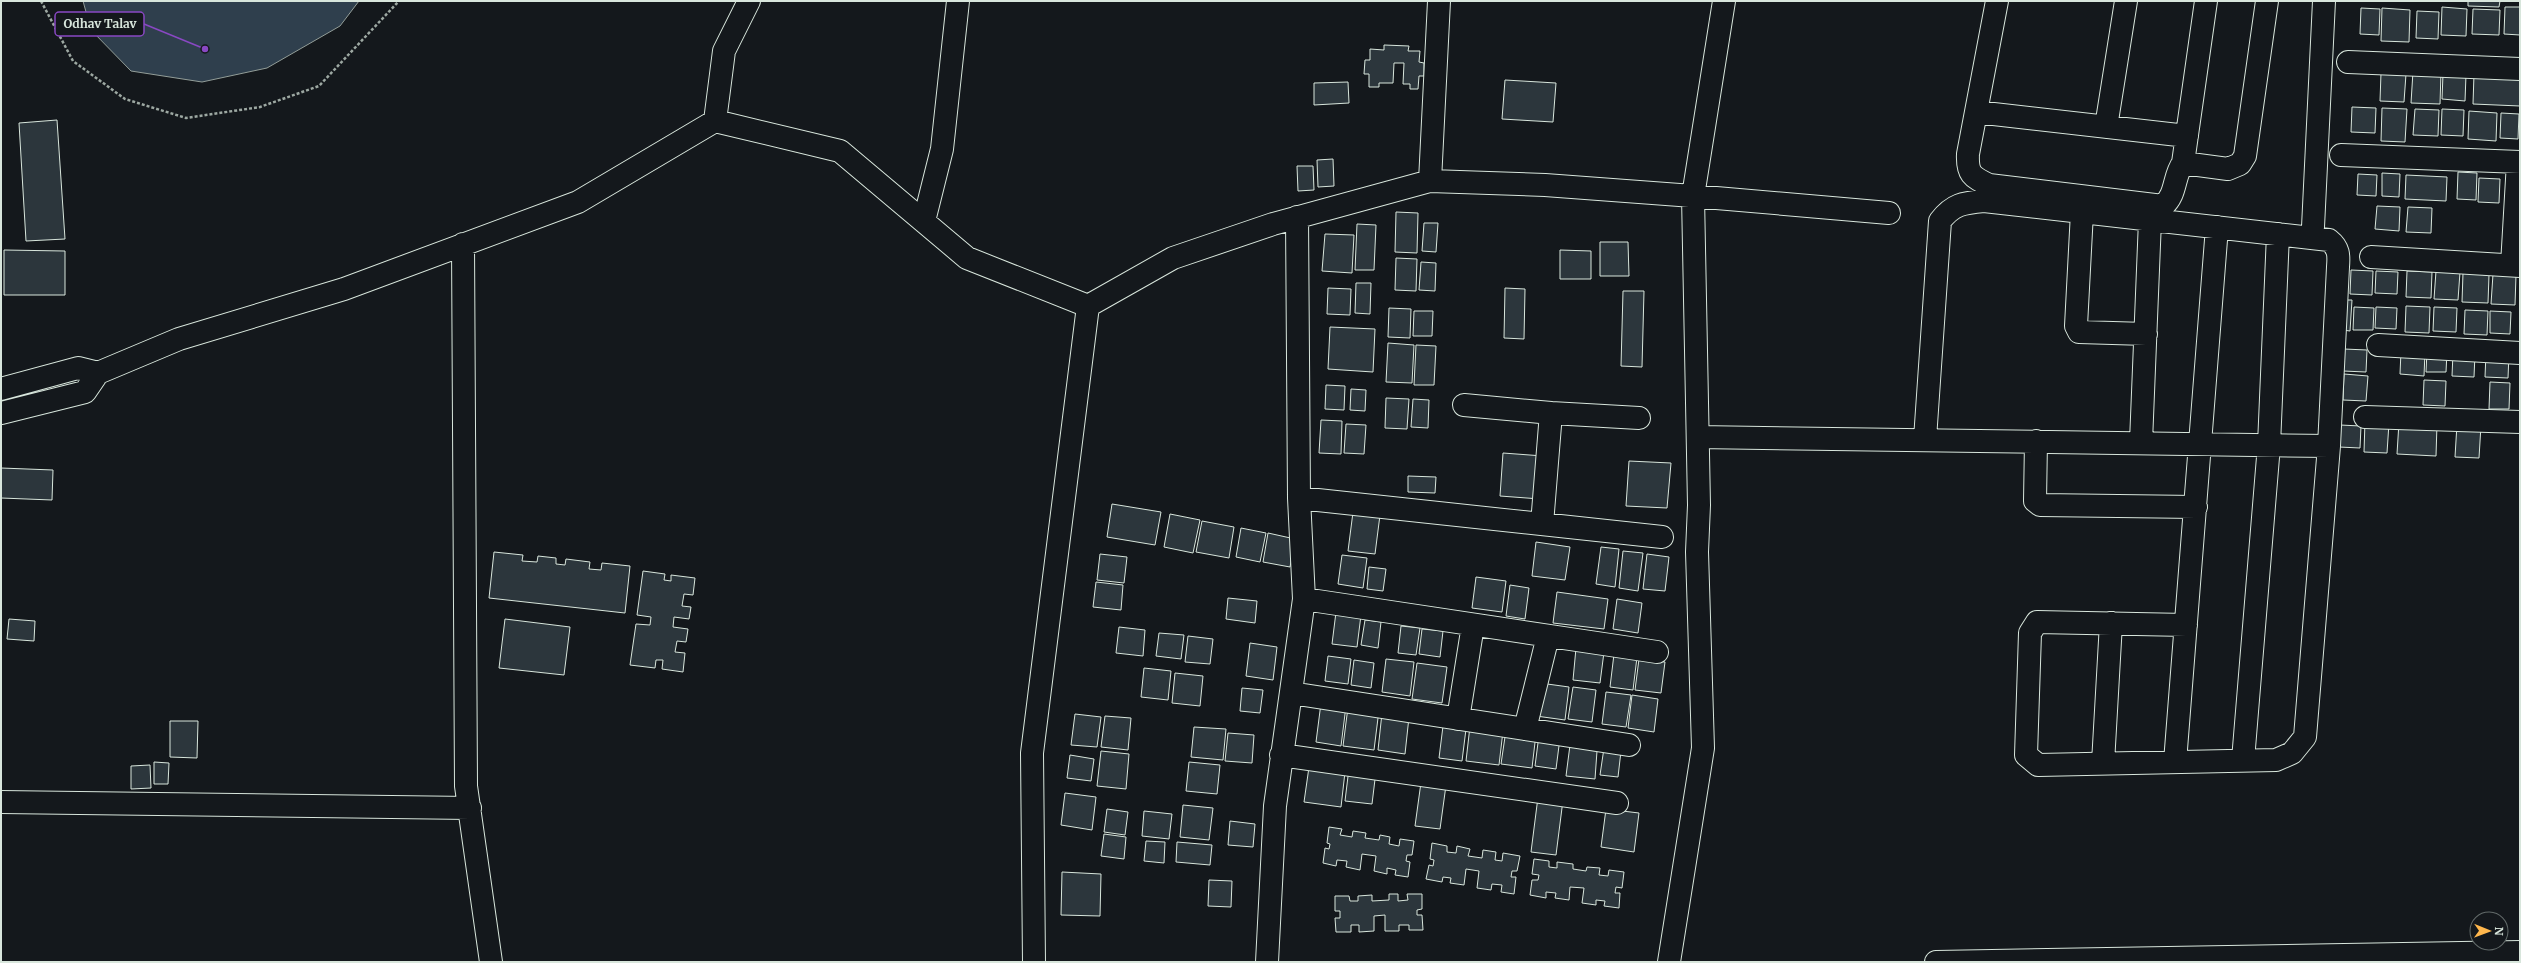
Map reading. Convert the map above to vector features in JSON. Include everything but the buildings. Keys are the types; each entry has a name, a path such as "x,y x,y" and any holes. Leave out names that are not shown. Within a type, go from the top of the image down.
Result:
{"street":[{"path":"715,121 724,51 748,1"},
{"path":"924,221 942,149 958,1"},
{"path":"1430,181 1439,1"},
{"path":"1669,962 1703,748 1697,552 1698,437 1693,196 1724,1"},
{"path":"1997,1 1976,112 1968,167 1974,178 1990,185 2162,206 2174,192 2183,162 2206,1"},
{"path":"2106,127 2126,1"},
{"path":"2183,162 2228,169 2240,164 2245,156 2267,1"},
{"path":"2313,227 2324,1"},
{"path":"2348,62 2520,69"},
{"path":"1976,112 2187,136"},
{"path":"1,413 85,392 98,373 179,339 344,289 578,202 715,121 840,151 967,258 1088,306"},
{"path":"2341,156 2519,162 2516,266 2371,257"},
{"path":"1088,306 1173,258 1297,217 1430,181 1545,185 1693,196 1889,214"},
{"path":"1925,439 1940,221 1948,209 1963,203 1984,201 2329,240 2335,245 2339,253 2329,446 2305,737 2292,753 2276,760 2038,764 2026,755 2030,633 2037,622 2186,625"},
{"path":"2082,212 2076,326 2079,332 2146,334"},
{"path":"1267,962 1275,806 1304,599 1299,498 1297,217"},
{"path":"2141,442 2150,220"},
{"path":"2175,762 2217,227"},
{"path":"2243,760 2269,445 2278,234"},
{"path":"463,244 466,786 491,962"},
{"path":"1034,962 1032,753 1088,306"},
{"path":"2378,345 2520,353"},
{"path":"1,389 78,368 98,373"},
{"path":"1464,405 1550,413 1639,418"},
{"path":"1542,524 1550,413"},
{"path":"2365,417 2520,422"},
{"path":"1698,437 2036,440 2329,446"},
{"path":"2036,440 2035,501 2040,504 2196,507"},
{"path":"1299,498 1662,537"},
{"path":"1304,599 1657,652"},
{"path":"2103,763 2111,623"},
{"path":"1458,719 1473,625"},
{"path":"1525,729 1548,636"},
{"path":"1291,693 1629,745"},
{"path":"1281,755 1617,803"},
{"path":"1,802 470,808"},
{"path":"1936,962 2520,952"}],"path":[{"path":"41,1 73,61 125,99 186,118 260,107 319,86 399,1"}],"water":[{"path":"83,1 359,1 340,26 267,68 202,82 131,71 91,30"}],"place":[{"name":"Odhav Talav","path":"205,49"}]}
